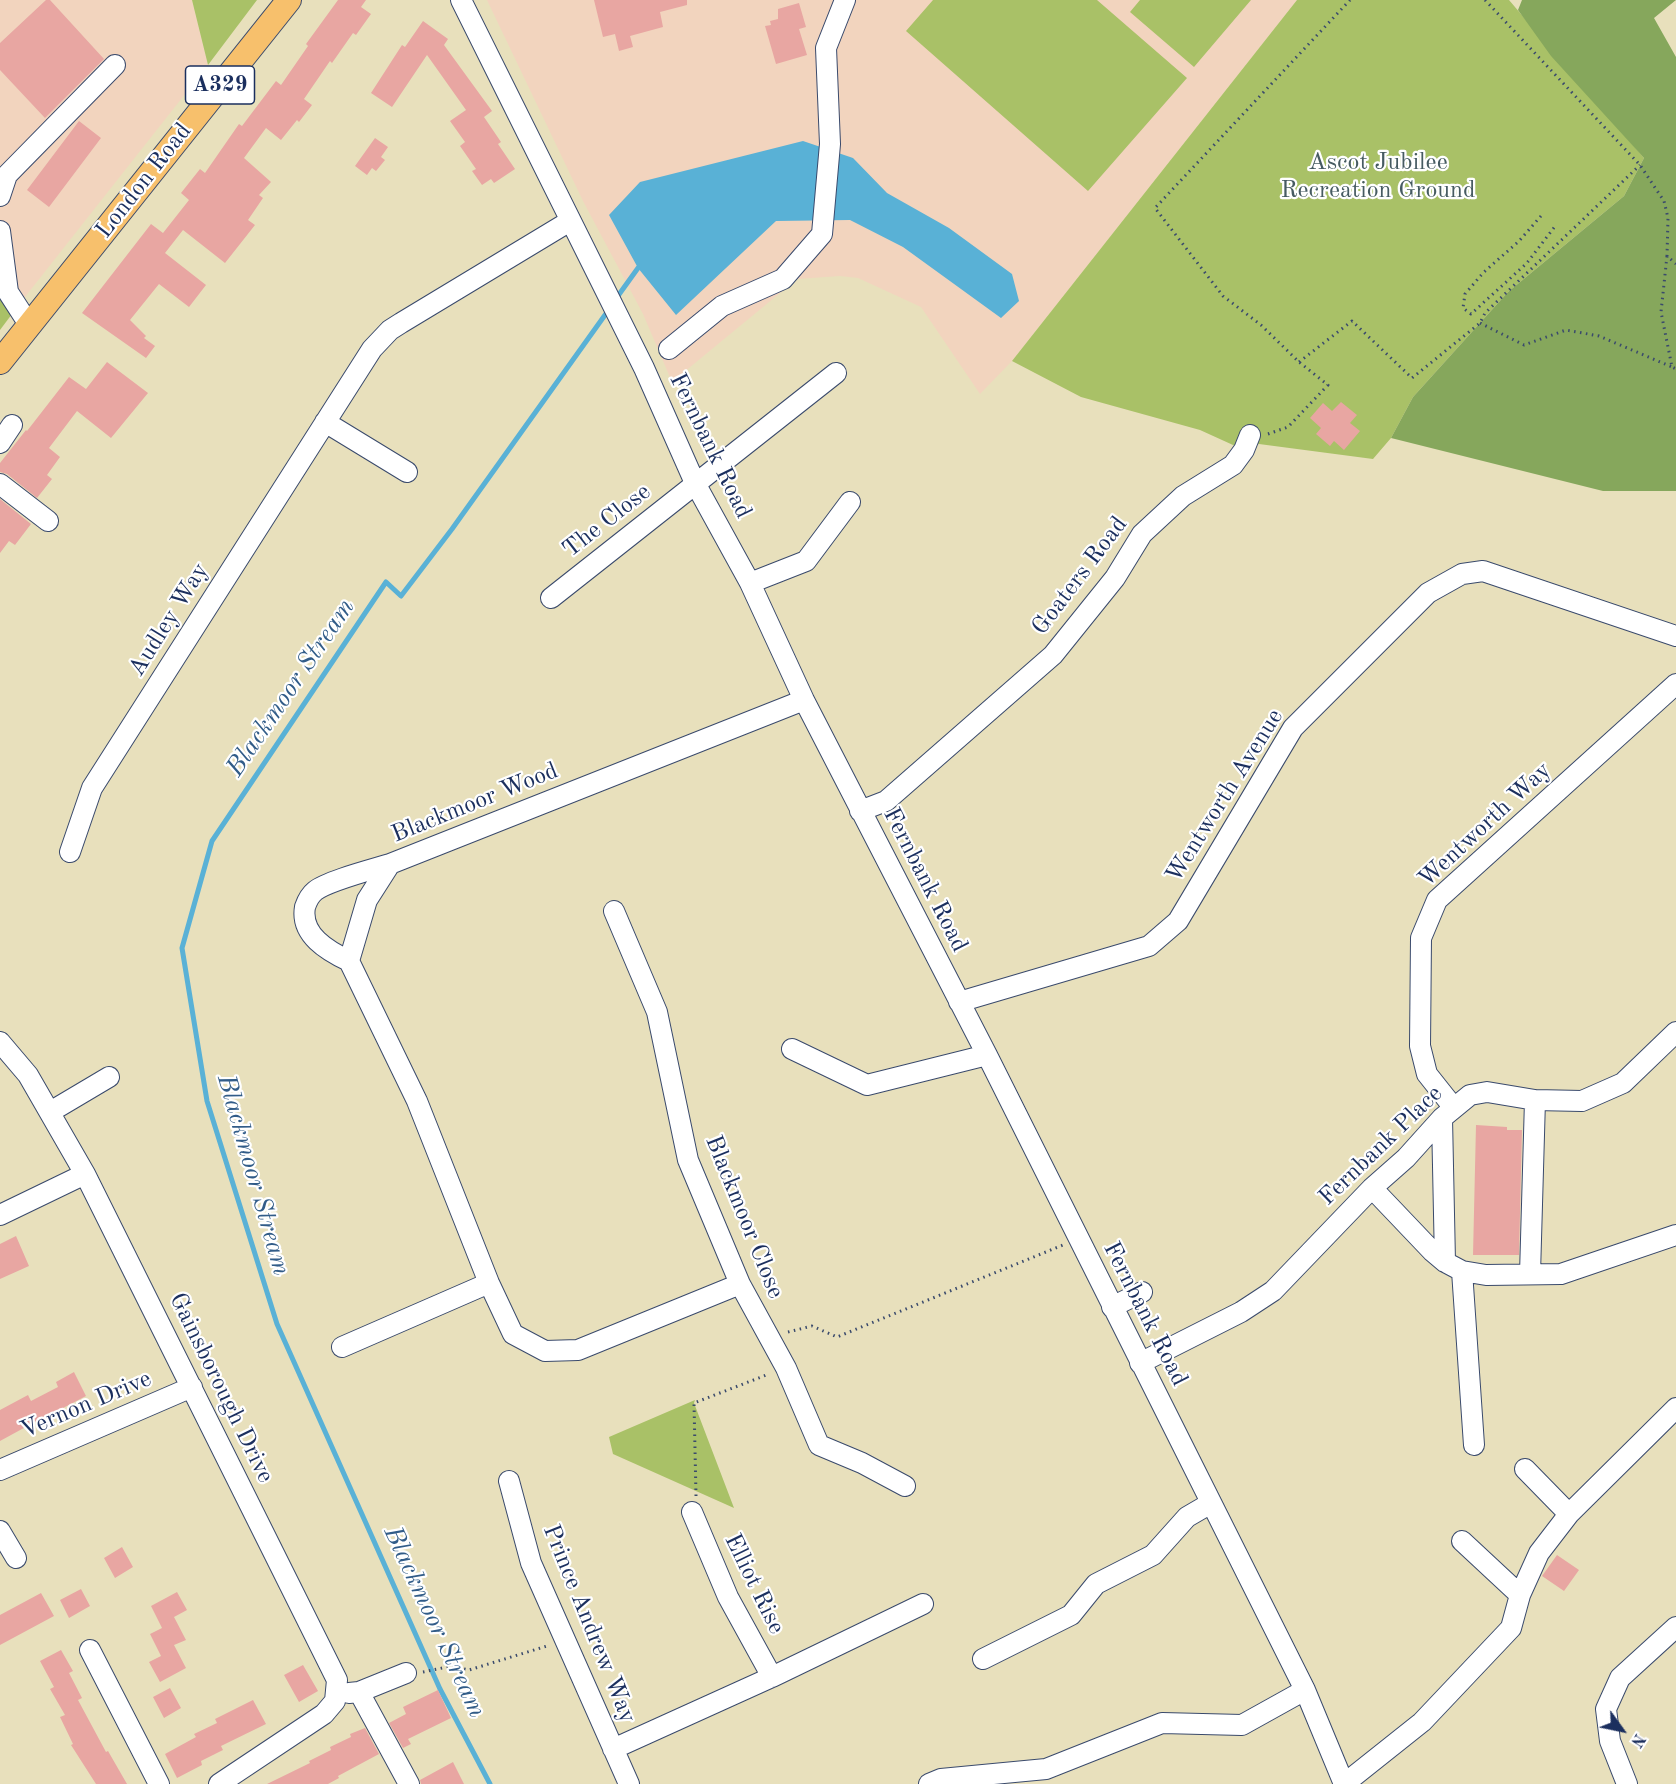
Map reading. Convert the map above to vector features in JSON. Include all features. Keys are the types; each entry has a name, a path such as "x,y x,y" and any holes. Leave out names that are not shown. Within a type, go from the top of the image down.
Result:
{"main road":[{"name":"London Road","path":"0,363 289,0"}],"street":[{"name":"Fernbank Road","path":"461,0 645,368 695,483 750,583 804,700 987,1055 1305,1690 1344,1784"},
{"path":"669,349 722,306 783,279 822,234 830,144 826,48 845,0"},
{"path":"0,196 7,175 115,65"},
{"name":"Audley Way","path":"70,852 92,788 372,349 390,330 570,222"},
{"path":"0,231 8,292 30,326"},
{"name":"The Close","path":"551,598 836,372"},
{"path":"325,422 407,472"},
{"path":"0,443 12,424"},
{"name":"Goaters Road","path":"860,811 886,801 1053,655 1115,578 1142,534 1183,496 1233,465 1246,443"},
{"path":"0,484 48,521"},
{"path":"750,583 806,561 850,501"},
{"name":"Wentworth Avenue","path":"959,1002 1149,946 1178,921 1293,728 1428,593 1462,574 1483,571 1676,636"},
{"name":"Wentworth Way","path":"1448,1113 1427,1074 1420,1046 1421,938 1437,900 1676,684"},
{"name":"Blackmoor Wood","path":"349,961 367,900 390,864 804,700"},
{"path":"390,864 326,885 315,891 307,902 304,915 307,927 314,939 329,951 349,961 417,1101 489,1282 513,1334 545,1351 578,1350 740,1284"},
{"name":"Blackmoor Close","path":"614,911 657,1012 688,1160 740,1284 786,1368 819,1445 862,1463 905,1486"},
{"name":"Fernbank Place","path":"1140,1363 1241,1312 1273,1291 1372,1188 1406,1158 1448,1113 1470,1095 1487,1092 1535,1100 1582,1101 1623,1083 1676,1032"},
{"name":"Gainsborough Drive","path":"0,1042 28,1075 85,1174 331,1666 337,1680 337,1691"},
{"path":"792,1049 867,1085 987,1055"},
{"path":"50,1112 109,1077"},
{"path":"1530,1274 1535,1100"},
{"path":"1448,1113 1454,1266 1474,1445"},
{"path":"0,1215 85,1174"},
{"path":"1372,1188 1432,1251 1454,1266 1486,1275 1561,1274 1676,1234"},
{"path":"342,1347 489,1282"},
{"path":"1112,1307 1142,1292"},
{"name":"Vernon Drive","path":"0,1470 192,1387"},
{"path":"1344,1784 1422,1722 1512,1628 1520,1595 1539,1553 1569,1514 1676,1408"},
{"path":"1525,1469 1569,1514"},
{"name":"Prince Andrew Way","path":"509,1481 531,1563 629,1784"},
{"path":"983,1659 1071,1616 1096,1584 1153,1555 1187,1517 1211,1503"},
{"name":"Elliot Rise","path":"692,1512 728,1597 772,1677"},
{"path":"0,1531 16,1558"},
{"path":"1462,1540 1520,1595"},
{"path":"613,1749 772,1677 923,1604"},
{"path":"1627,1784 1610,1742 1606,1709 1620,1678 1676,1627"},
{"path":"90,1650 159,1784"},
{"path":"219,1784 240,1778 324,1714 335,1701 337,1691 360,1692 406,1673"},
{"path":"929,1784 940,1779 1046,1769 1162,1723 1242,1725 1305,1690"},
{"path":"360,1692 408,1784"}],"path":[{"path":"1246,443 1288,427 1328,385 1299,362 1262,325 1223,296 1155,208 1350,0"},
{"path":"1485,0 1640,165 1664,201 1668,218 1661,312 1674,368"},
{"path":"1299,362 1352,321 1413,378 1480,323 1485,313 1640,165"},
{"path":"1541,216 1465,294 1463,308 1471,314 1527,263 1556,225"},
{"path":"1667,255 1676,264"},
{"path":"1480,323 1524,345 1566,330 1599,336 1674,368"},
{"path":"769,1338 812,1326 837,1337 1078,1239"},
{"path":"692,1512 697,1492 694,1403 786,1368"},
{"path":"427,1671 453,1666 469,1670 565,1639"}],"shaded area":[{"path":"0,0 192,0 208,65 21,302 0,248"},
{"path":"487,0 1297,0 1012,361 980,394 921,307 858,278 840,276 797,279 672,382 643,314 583,201"}],"green space":[{"path":"192,0 257,0 208,65"},
{"path":"933,0 1097,0 1187,78 1088,191 906,31"},
{"path":"1140,0 1251,0 1194,67 1130,12"},
{"name":"Ascot Jubilee Recreation Ground","path":"1297,0 1509,0 1644,158 1624,196 1508,292 1413,397 1391,438 1373,459 1259,444 1244,450 1200,430 1081,397 1012,361"},
{"path":"1522,0 1676,0 1654,18 1676,57 1676,491 1603,491 1391,438 1413,397 1508,292 1624,196 1644,158 1551,56 1518,10"},
{"path":"0,249 21,302 0,330"},
{"path":"695,1400 694,1403 734,1508 613,1454 609,1437"}],"water":[{"path":"803,141 853,158 887,193 949,228 1012,274 1019,301 1001,318 903,247 850,220 776,221 676,315 638,268 609,215 640,182"}],"building":[{"path":"46,0 50,0 104,59 45,118 0,70 0,43"},
{"path":"338,0 366,0 361,7 371,14 356,35 353,33 332,63 330,61 304,99 312,105 299,122 297,120 281,140 266,128 244,158 271,182 259,195 263,198 248,220 255,225 225,263 183,230 165,253 206,285 189,307 159,284 130,320 146,336 144,338 155,346 146,358 82,313 151,224 163,233 189,200 181,193 200,169 205,173 239,124 242,126 276,81 281,85 308,46 306,44"},
{"path":"594,0 687,0 687,5 660,12 663,27 630,36 633,47 619,51 615,34 603,37"},
{"path":"799,3 806,27 799,29 807,55 776,64 765,26 771,25 770,21 778,19 778,9"},
{"path":"423,21 448,39 444,45 492,111 484,117 501,142 498,144 515,169 494,183 491,179 482,185 472,171 476,169 460,146 465,142 450,121 466,110 427,55 392,107 371,93 402,45 405,47"},
{"path":"79,121 101,138 49,207 27,190"},
{"path":"375,138 388,147 381,157 385,160 376,171 372,168 367,175 355,166"},
{"path":"107,362 148,393 111,438 77,411 49,448 60,457 47,475 52,479 37,498 7,474 0,472 0,463 69,377 86,389"},
{"path":"1341,402 1357,415 1350,423 1360,431 1344,450 1334,441 1330,446 1316,434 1321,428 1310,418 1323,403 1332,411"},
{"path":"0,499 31,524 15,545 9,541 0,553"},
{"path":"1476,1125 1522,1130 1519,1255 1473,1255"},
{"path":"16,1236 29,1266 0,1279 0,1244"},
{"path":"74,1372 86,1396 63,1408 65,1413 47,1423 44,1417 0,1441 0,1410 28,1395 31,1401 58,1387 56,1382"},
{"path":"122,1547 133,1567 115,1578 104,1558"},
{"path":"1557,1555 1579,1570 1564,1591 1542,1576"},
{"path":"81,1589 90,1606 69,1618 60,1600"},
{"path":"177,1592 187,1610 174,1617 186,1640 174,1645 186,1668 160,1682 149,1662 161,1656 150,1634 162,1628 151,1606"},
{"path":"41,1593 54,1616 0,1645 0,1615"},
{"path":"61,1650 73,1671 69,1673 82,1698 78,1700 106,1752 108,1751 127,1784 96,1784 71,1745 73,1744 60,1717 65,1715 50,1689 54,1687 40,1661"},
{"path":"303,1665 318,1691 299,1702 284,1675"},
{"path":"170,1688 181,1708 164,1718 153,1697"},
{"path":"438,1690 451,1718 408,1739 411,1744 403,1748 389,1723 406,1714 403,1707"},
{"path":"253,1700 266,1724 221,1746 223,1750 201,1761 202,1765 177,1778 165,1754 196,1737 194,1734 217,1723 215,1719"},
{"path":"365,1728 379,1754 338,1776 339,1778 328,1784 267,1784 310,1763 309,1761 331,1750 330,1747 351,1737 350,1734"},
{"path":"453,1762 464,1784 421,1784 420,1780"}],"waterway":[{"name":"Blackmoor Stream","path":"615,300 638,268"},
{"name":"Blackmoor Stream","path":"490,1784 440,1689 277,1324 207,1101 182,948 212,841 386,582 401,596 452,529 610,308"}]}
